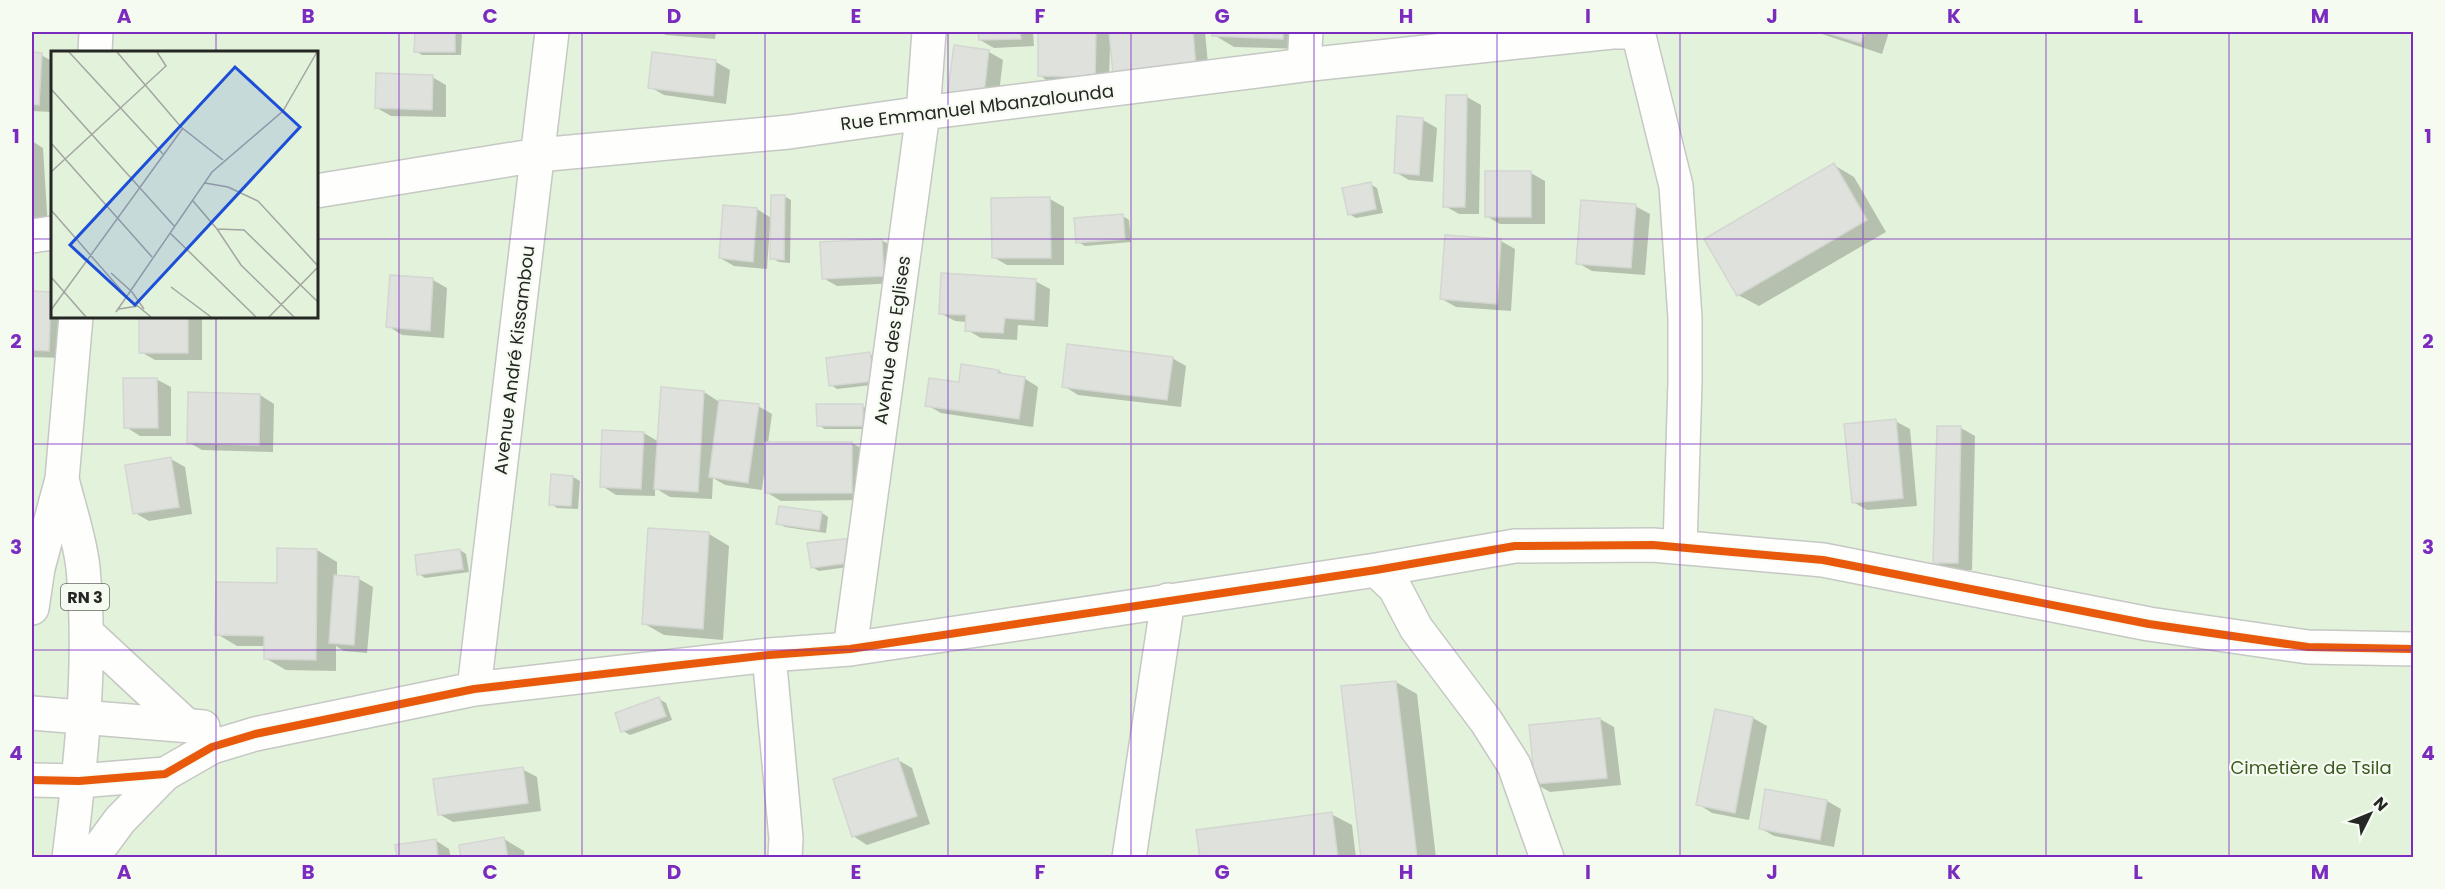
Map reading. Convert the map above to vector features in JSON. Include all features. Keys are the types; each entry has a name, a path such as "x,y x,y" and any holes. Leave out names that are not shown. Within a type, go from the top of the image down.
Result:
{"main road":[{"path":"95,51 96,32"},
{"name":"Avenue André Kissambou","path":"474,689 552,32"},
{"name":"Avenue des Eglises","path":"850,649 923,113 929,32"},
{"path":"1304,65 1306,32"},
{"name":"Rue Emmanuel Mbanzalounda","path":"318,191 538,155 789,132 1304,65 1612,32 1638,32"},
{"path":"1638,32 1676,186 1684,318 1685,381 1680,547"},
{"path":"32,236 51,233"},
{"name":"RN 3","path":"32,608 38,568 62,479 76,318"},
{"name":"RN 3","path":"62,479 83,566 87,633 79,781 69,858"},
{"path":"92,858 120,820 165,774 212,747 255,734 474,689 769,655 850,649 1376,570 1515,546 1653,545 1823,560 2149,624 2308,647 2414,649"},
{"path":"1376,570 1395,588 1416,628 1486,721 1514,765 1546,858"},
{"path":"1129,858 1168,600"},
{"path":"87,633 185,724"},
{"path":"769,655 786,838 785,858"},
{"path":"32,712 185,724 255,734"},
{"path":"32,780 79,781 165,774"}],"green space":[{"name":"Cimetière de Tsila","path":"32,32 2413,32 2413,857 32,857"}],"building":[{"path":"415,32 455,32 455,52 414,52"},
{"path":"978,32 1020,32 1021,39 979,40"},
{"path":"1038,32 1096,32 1095,77 1038,76"},
{"path":"1109,32 1193,32 1196,68 1113,74"},
{"path":"1213,32 1283,32 1283,39 1212,36"},
{"path":"1824,32 1865,32 1861,43"},
{"path":"954,45 989,50 983,102 947,98"},
{"path":"32,52 42,53 39,105 32,104"},
{"path":"652,52 716,60 713,96 648,88"},
{"path":"376,73 433,75 432,110 375,108"},
{"path":"1446,95 1467,95 1465,207 1443,207"},
{"path":"1397,116 1423,118 1419,175 1394,173"},
{"path":"1834,163 1867,220 1737,296 1704,239"},
{"path":"1485,171 1531,171 1531,217 1485,217"},
{"path":"1371,182 1376,209 1348,215 1342,188"},
{"path":"771,195 785,195 784,260 770,259"},
{"path":"1050,197 1051,258 992,258 991,198"},
{"path":"1581,200 1636,204 1631,268 1576,264"},
{"path":"723,205 757,208 753,262 719,258"},
{"path":"1123,214 1125,239 1076,243 1074,218"},
{"path":"1445,235 1501,239 1497,304 1440,299"},
{"path":"882,239 884,276 822,279 820,242"},
{"path":"941,273 1036,279 1034,320 1005,318 1003,333 965,331 966,315 939,314"},
{"path":"390,275 433,278 430,331 386,327"},
{"path":"32,291 51,292 49,351 32,350"},
{"path":"139,318 188,318 188,353 139,353"},
{"path":"1067,344 1173,357 1167,400 1062,387"},
{"path":"870,352 874,381 829,386 826,358"},
{"path":"961,364 1025,377 1019,419 925,406 929,378 959,382"},
{"path":"123,378 157,378 158,428 124,428"},
{"path":"661,387 704,391 698,492 654,489"},
{"path":"188,392 260,394 259,445 187,443"},
{"path":"719,400 759,404 748,483 709,477"},
{"path":"816,404 863,404 863,426 817,426"},
{"path":"1896,419 1903,498 1852,503 1844,424"},
{"path":"1937,426 1961,426 1958,563 1933,563"},
{"path":"602,430 644,432 641,489 600,487"},
{"path":"765,442 852,442 852,493 765,493"},
{"path":"171,457 179,507 133,514 125,465"},
{"path":"551,474 573,476 571,506 549,505"},
{"path":"779,506 822,512 819,530 776,524"},
{"path":"648,528 709,532 703,629 642,624"},
{"path":"853,538 856,562 811,568 807,543"},
{"path":"277,548 317,549 316,660 264,659 264,636 215,635 216,582 277,583"},
{"path":"460,549 463,569 417,575 415,555"},
{"path":"334,575 359,577 354,645 329,643"},
{"path":"1396,681 1417,858 1361,858 1341,686"},
{"path":"659,697 666,716 621,732 615,713"},
{"path":"1715,709 1753,717 1735,813 1696,805"},
{"path":"1600,718 1607,778 1535,784 1529,725"},
{"path":"898,758 917,816 852,837 833,779"},
{"path":"523,767 528,803 438,815 433,779"},
{"path":"1765,789 1827,800 1820,840 1759,829"},
{"path":"1332,812 1338,858 1200,858 1196,830"},
{"path":"504,837 508,858 461,858 459,845"},
{"path":"436,839 438,858 397,858 395,845"}],"cycle path":[{"path":"32,780 79,781 165,774 212,747 255,734 474,689 769,655 850,649 1376,570 1515,546 1653,545 1823,560 2149,624 2308,647 2414,649"}]}
